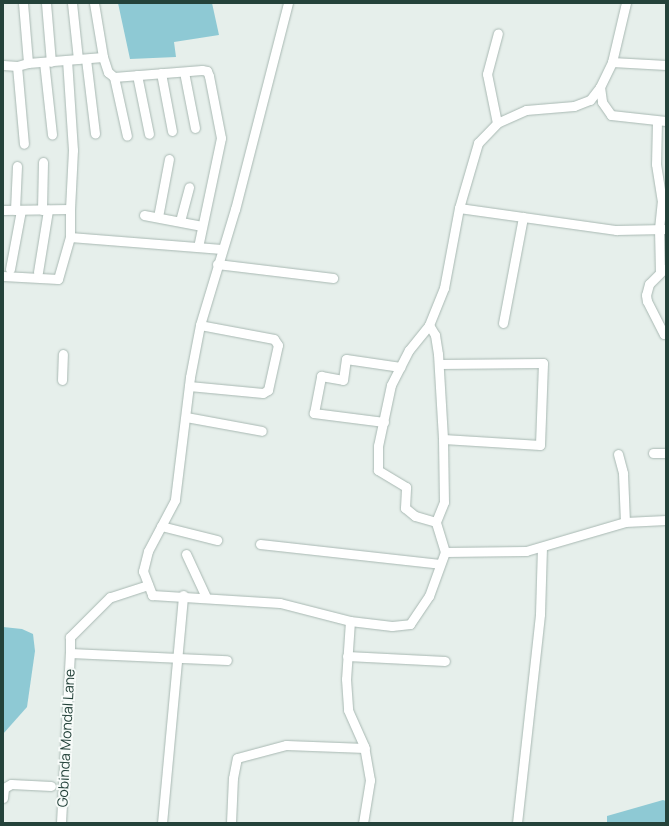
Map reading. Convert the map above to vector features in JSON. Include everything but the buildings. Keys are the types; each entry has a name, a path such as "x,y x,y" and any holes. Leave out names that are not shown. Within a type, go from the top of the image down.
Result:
{"street":[{"path":"23,3 28,62"},
{"path":"46,3 47,62 52,134"},
{"path":"72,3 95,133"},
{"path":"94,3 103,57 108,72 114,77 127,136"},
{"path":"288,3 275,62 200,326 189,386 175,500 148,551 143,571 152,595 183,595 280,603 350,622 392,626 410,624 429,596 445,552 436,522 444,502 443,439 439,364 435,335 429,325"},
{"path":"436,522 415,516 405,508 406,487 378,470 378,446 391,385 409,350 429,325 444,288 459,208 478,143 497,123 526,110 574,106 584,103 594,96 612,62 626,3"},
{"path":"497,123 487,74 498,33"},
{"path":"3,65 17,66 28,62 47,62 103,57"},
{"path":"3,276 58,279 70,237 73,150 67,60"},
{"path":"612,62 666,65"},
{"path":"17,66 24,144"},
{"path":"114,77 207,71 221,138 198,246"},
{"path":"184,72 195,128"},
{"path":"161,73 172,131"},
{"path":"137,75 149,134"},
{"path":"600,87 602,102 610,115 662,121 656,164 662,200 663,270 647,289 647,301 664,334 666,333"},
{"path":"158,217 169,159"},
{"path":"38,272 45,210 43,162"},
{"path":"10,269 18,210 17,166"},
{"path":"180,221 189,187"},
{"path":"459,208 616,230 662,229"},
{"path":"3,210 70,210"},
{"path":"144,215 202,226"},
{"path":"503,324 523,217"},
{"path":"70,237 222,249"},
{"path":"217,264 333,278"},
{"path":"189,386 263,394 268,390 278,345 274,339 200,326"},
{"path":"62,380 63,354"},
{"path":"384,422 314,413 322,376 343,380 346,359 400,367"},
{"path":"439,364 543,363 540,445 443,439"},
{"path":"186,417 262,431"},
{"path":"653,453 666,453"},
{"path":"618,454 623,473 625,522"},
{"path":"445,552 526,551 625,522 666,520"},
{"path":"161,526 217,540"},
{"path":"260,544 440,564"},
{"path":"517,823 539,622 542,547"},
{"path":"186,554 206,597"},
{"name":"Gobinda Mondal Lane","path":"62,823 70,637 110,597 148,585"},
{"path":"162,823 179,657 183,595"},
{"path":"350,622 347,656 348,710 365,748 370,780 364,823"},
{"path":"70,653 227,660"},
{"path":"347,656 445,661"},
{"path":"231,823 233,778 237,758 286,745 365,748"},
{"path":"3,798 4,788 11,784 51,786"}],"water":[{"path":"118,3 212,3 219,35 174,42 176,57 130,59"},
{"path":"3,627 22,629 33,634 35,651 27,707 3,734"},
{"path":"663,800 666,801 666,823 607,823 607,816"}]}
